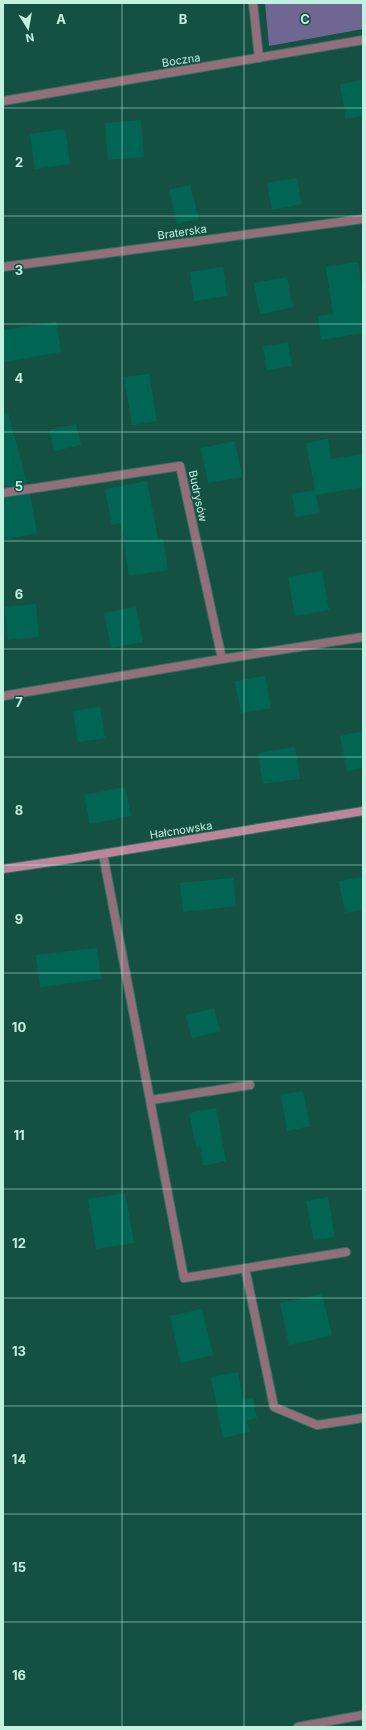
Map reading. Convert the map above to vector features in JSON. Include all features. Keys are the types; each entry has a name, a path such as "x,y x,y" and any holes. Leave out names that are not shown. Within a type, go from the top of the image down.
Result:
{"street":[{"path":"253,3 259,58"},
{"name":"Boczna","path":"3,101 363,40"},
{"name":"Braterska","path":"3,267 363,219"},
{"name":"Budrysów","path":"3,493 180,466 222,659"},
{"path":"3,696 363,637"},
{"name":"Hałcnowska","path":"3,869 363,811"},
{"path":"103,854 184,1278 346,1252"},
{"path":"151,1100 250,1085"},
{"path":"245,1268 274,1407 317,1425 363,1418"},
{"path":"298,1727 363,1715"}],"shaded area":[{"path":"265,3 363,3 363,29 269,46"}],"building":[{"path":"363,80 363,116 346,119 340,84"},
{"path":"141,120 144,157 108,160 105,123"},
{"path":"65,129 70,164 35,169 30,134"},
{"path":"297,178 301,204 272,210 267,183"},
{"path":"190,185 199,219 177,224 169,190"},
{"path":"358,262 363,296 363,333 321,340 318,316 333,314 326,267"},
{"path":"223,267 227,296 194,301 190,272"},
{"path":"287,277 293,307 260,314 254,283"},
{"path":"56,322 61,352 3,362 3,330"},
{"path":"288,343 292,366 267,370 263,346"},
{"path":"149,374 157,421 132,425 124,377"},
{"path":"8,413 27,484 3,487 3,414"},
{"path":"76,424 81,445 54,451 49,430"},
{"path":"328,439 331,459 363,454 363,487 316,495 319,513 296,517 292,494 315,490 306,443"},
{"path":"235,441 242,477 208,483 201,448"},
{"path":"147,481 158,539 163,539 168,570 129,576 121,523 112,525 105,489"},
{"path":"30,494 37,533 3,540 3,498"},
{"path":"322,571 329,610 295,616 288,577"},
{"path":"36,604 39,637 8,640 5,607"},
{"path":"136,607 143,642 111,648 104,613"},
{"path":"265,676 271,708 241,713 235,681"},
{"path":"100,707 105,738 78,742 73,711"},
{"path":"363,731 363,768 347,771 340,736"},
{"path":"295,747 300,779 263,784 258,753"},
{"path":"125,787 131,816 90,824 84,795"},
{"path":"363,877 363,910 345,913 339,881"},
{"path":"233,878 236,906 183,912 180,883"},
{"path":"97,948 101,979 40,987 36,955"},
{"path":"214,1008 220,1031 192,1038 186,1015"},
{"path":"303,1091 310,1126 287,1131 281,1095"},
{"path":"216,1108 226,1161 203,1166 200,1146 196,1147 189,1113"},
{"path":"125,1193 134,1243 96,1249 88,1199"},
{"path":"328,1197 335,1237 314,1240 306,1201"},
{"path":"322,1294 332,1335 289,1345 280,1303"},
{"path":"202,1309 213,1355 181,1363 170,1316"},
{"path":"238,1372 243,1400 253,1398 257,1418 247,1420 249,1432 223,1438 211,1377"}]}
